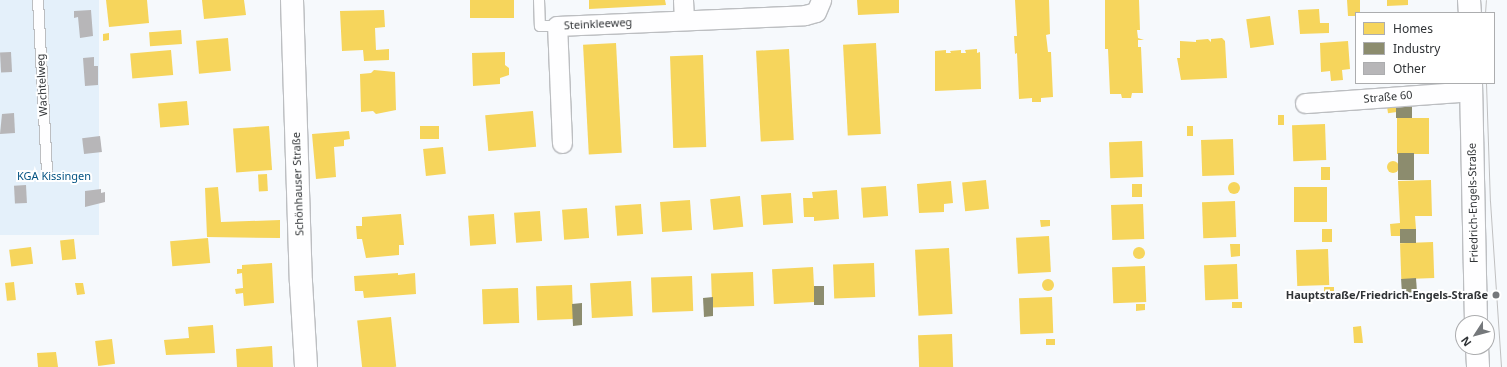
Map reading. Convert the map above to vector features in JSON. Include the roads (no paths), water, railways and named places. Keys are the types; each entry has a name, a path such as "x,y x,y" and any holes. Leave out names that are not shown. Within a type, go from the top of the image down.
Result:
{"street":[{"name":"Schönhauser Straße","path":"292,0 301,282 306,367"},
{"path":"683,0 684,20"},
{"name":"Steinkleeweg","path":"562,143 557,26 805,15 816,12 821,0"},
{"path":"1469,0 1470,12"},
{"name":"Straße 60","path":"1305,104 1471,87"},
{"name":"Friedrich-Engels-Straße","path":"1471,87 1476,315"},
{"path":"1477,355 1478,367"}],"lane":[{"name":"Wachtelweg","path":"38,0 47,171"},
{"path":"539,0 540,26 557,26"}],"tram line":[{"path":"1485,12 1486,0"},
{"path":"1486,84 1490,201 1501,367"}],"place":[{"name":"Hauptstraße/Friedrich-Engels-Straße","path":"1496,295"}],"park label":[{"name":"KGA Kissingen","path":"54,176"}]}
